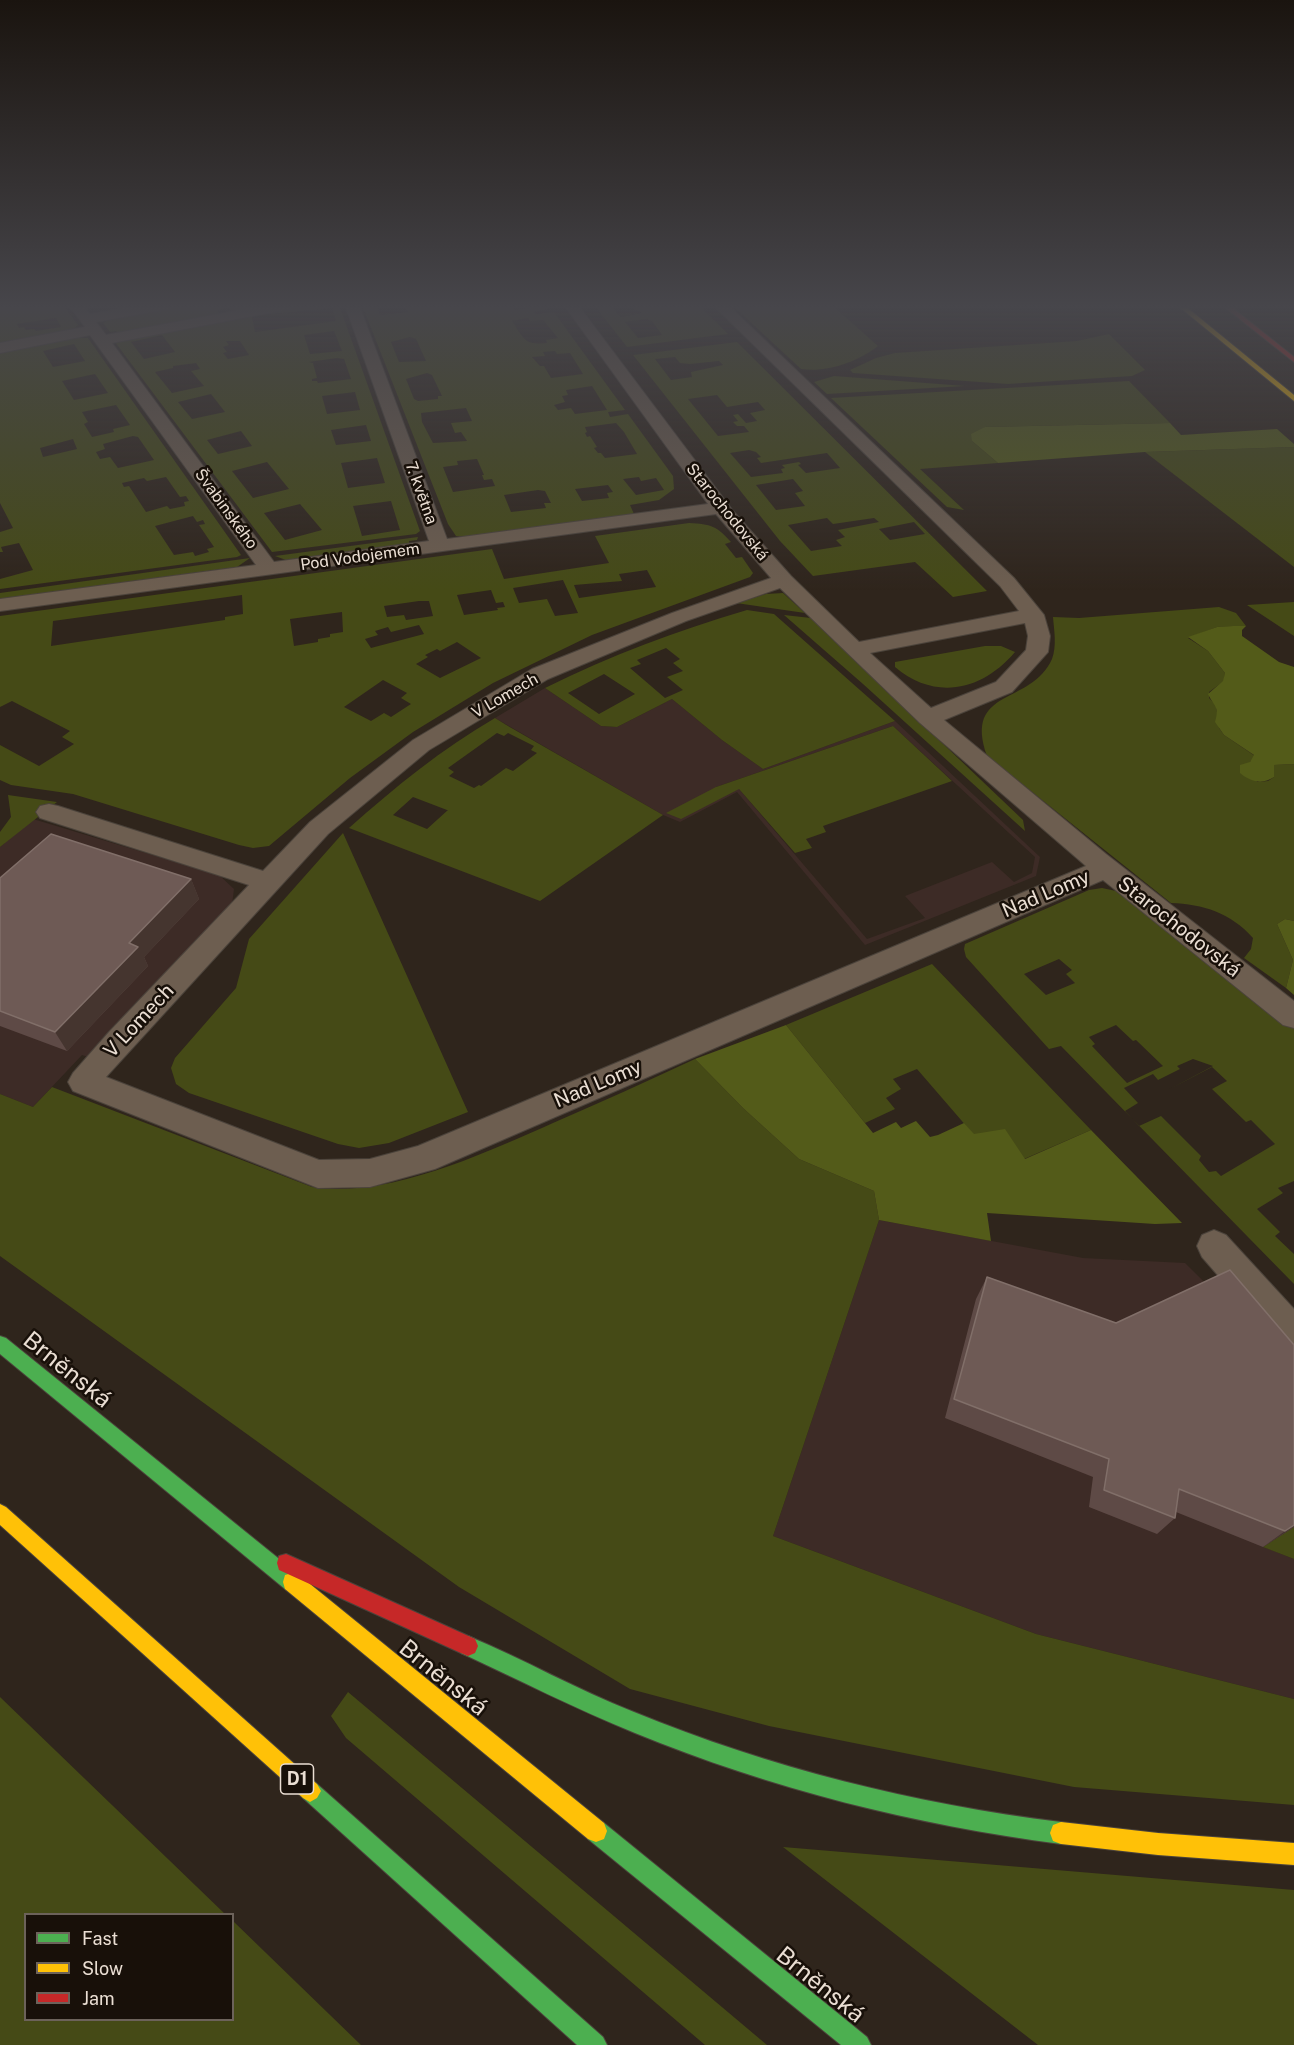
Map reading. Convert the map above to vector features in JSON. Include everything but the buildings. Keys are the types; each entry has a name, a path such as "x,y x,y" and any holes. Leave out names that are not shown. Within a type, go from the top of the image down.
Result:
{"main road":[{"name":"Brněnská","path":"0,1344 859,2045"},
{"name":"D1","path":"0,1513 595,2045"},
{"path":"244,1544 634,1723 740,1762 826,1787 923,1810 1049,1832 1158,1844 1294,1854"}],"street":[{"name":"Švabinského","path":"146,400 269,569"},
{"name":"7. května","path":"387,400 440,546"},
{"name":"Starochodovská","path":"642,400 721,508 783,580 928,718 1104,869 1294,1017"},
{"path":"819,400 1007,582 1033,615 1040,636 1037,652 1004,687 928,718"},
{"name":"Pod Vodojemem","path":"0,605 721,508"},
{"name":"V Lomech","path":"84,1082 120,1040 319,828 421,745 540,674 679,617 783,580"},
{"path":"855,649 1033,615"},
{"path":"49,812 268,882"},
{"name":"Nad Lomy","path":"84,1082 318,1174 370,1173 423,1159 1104,869"},
{"path":"1214,1246 1294,1336"}],"shaded area":[{"path":"545,688 601,726 617,727 672,699 722,740 763,769 895,721 1040,857 1036,876 865,945 737,792 680,822 663,815 495,718","holes":["893,726 1035,857 1032,873 1014,882 992,862 905,896 925,918 867,939 739,789 716,787"]},
{"path":"33,819 219,875 234,889 232,905 91,1058 82,1055 33,1107 0,1094 0,847"},
{"path":"879,1220 1083,1258 1185,1263 1294,1371 1294,1543 1264,1547 1294,1559 1294,1699 1036,1634 773,1536"}],"green space":[{"path":"0,400 132,400 241,555 0,589 0,579 33,570 19,543 1,547 3,552 0,552 0,532 13,528 0,503","holes":["116,405 130,425 113,429 114,432 92,437 84,424 88,422 82,412","133,436 138,437 154,460 118,468 110,457 100,459 96,452 105,449 103,444","73,439 77,449 43,457 40,448","166,477 180,497 186,496 189,501 184,502 185,506 170,509 167,506 146,512 129,486 124,487 122,483 144,478 147,481","193,516 197,522 203,520 205,524 199,525 214,547 207,549 209,552 195,556 193,552 174,555 155,526"]},
{"path":"159,400 184,400 178,402 192,419 225,412 216,400 323,400 327,414 360,410 357,400 373,400 420,531 416,534 272,552","holes":["366,425 371,441 336,445 331,430","241,431 252,446 218,454 207,440","377,458 385,483 348,488 341,463","267,462 289,489 253,498 232,471","391,501 400,530 362,536 353,506","300,504 322,530 285,540 264,513"]},
{"path":"399,400 564,400 554,405 558,410 571,408 575,414 607,410 601,400 618,400 625,410 608,412 610,417 628,414 673,476 674,489 659,500 630,505 634,514 465,537 456,536 448,524","holes":["466,408 472,421 451,423 455,433 461,432 467,441 433,443 422,422 421,413","616,423 637,454 605,458 594,448 597,447 590,436 587,437 585,427","477,459 484,480 492,479 495,486 453,492 443,467 458,465 457,461","639,477 641,481 656,478 664,490 636,495 623,479","608,485 613,492 607,493 609,498 582,501 575,489","545,491 551,503 544,503 546,508 511,512 504,495"]},
{"path":"669,400 689,400 718,436 749,432 744,426 737,426 733,422 738,421 733,415 738,414 746,423 757,421 750,413 765,410 758,402 727,407 722,400 796,400 987,591 953,597 915,562 813,576 780,541","holes":["749,450 756,452 761,457 757,458 761,463 827,453 840,468 806,473 798,465 801,464 799,462 782,465 785,468 781,469 783,473 751,477 730,453","793,479 803,491 795,493 805,506 776,510 756,485","827,518 833,524 874,518 879,522 838,530 845,537 836,540 842,546 811,551 788,525","914,522 925,534 890,540 879,529"]},
{"path":"834,400 1148,400 1170,423 985,427 972,441 998,463 920,469 964,510 947,507"},
{"path":"1170,423 1181,435 1277,429 1294,444 1294,447 1145,452 998,463 972,441 971,434 985,427"},
{"path":"1294,447 1294,567 1145,452"},
{"path":"689,523 708,525 717,529 731,542 725,544 736,558 742,557 753,573 750,577 592,635 493,683 413,732 350,778 269,846 253,848 239,845 73,794 11,785 0,780 0,745 39,766 74,744 62,737 70,731 12,701 0,707 0,616 492,549 504,579 609,563 595,536","holes":["647,570 656,587 579,598 574,585 622,581 619,574","563,580 578,613 555,616 547,599 519,603 513,588","491,590 496,603 503,602 505,607 464,615 457,595","242,595 243,614 225,617 225,620 51,646 53,621","419,601 429,601 433,616 406,620 404,615 387,617 384,606","342,612 343,632 330,634 330,637 318,639 318,642 294,646 290,619","419,625 424,634 371,648 365,639 378,635 375,631 388,627 391,632","457,642 481,658 440,678 416,664 428,657 425,655 437,649 440,651","383,680 407,693 401,698 411,704 391,717 384,713 371,721 344,707"]},
{"path":"418,537 417,540 409,541 409,544 286,560 275,556"},
{"path":"250,558 237,567 0,599 0,593"},
{"path":"783,593 805,613 736,603 766,594"},
{"path":"1294,602 1294,636 1247,605"},
{"path":"1219,607 1236,613 1246,626 1217,627 1188,638 1208,651 1225,673 1224,681 1209,692 1209,698 1216,705 1219,728 1224,735 1255,756 1250,762 1257,782 1268,781 1274,777 1274,765 1294,764 1294,921 1285,919 1277,924 1293,960 1286,988 1244,958 1251,949 1253,938 1244,929 1226,916 1205,908 1171,903 987,756 982,734 984,718 991,707 1030,684 1042,674 1052,659 1055,643 1053,617 1079,618"},
{"path":"747,610 774,614 895,721 763,769 722,740 672,699 617,727 601,726 545,688 620,654","holes":["666,648 680,659 673,663 683,671 667,677 683,690 665,698 630,668 641,664 637,660","604,674 635,694 599,714 568,693"]},
{"path":"784,615 811,618 1023,820 1025,831 863,684"},
{"path":"1246,626 1242,630 1242,636 1279,662 1294,667 1294,764 1274,765 1274,777 1261,782 1248,779 1240,773 1240,765 1250,762 1254,755 1224,735 1215,722 1217,710 1208,694 1223,681 1225,673 1208,651 1188,637 1217,627"},
{"path":"985,646 1001,646 1015,652 988,676 958,687 926,684 910,678 895,667 895,662"},
{"path":"495,718 663,815 540,901 349,828 419,769 456,742","holes":["497,733 504,736 508,733 534,746 531,750 537,753 513,771 506,768 481,786 474,788 449,776 454,772 448,768","413,797 447,810 448,810 427,829 393,815"]},
{"path":"893,726 952,781 823,826 826,832 806,839 812,848 795,853 739,789 681,819 666,813 716,787"},
{"path":"8,795 57,802 0,847 0,832 11,817"},
{"path":"343,833 468,1112 389,1143 359,1148 338,1144 189,1093 176,1084 171,1068 175,1058 236,988 249,939"},
{"path":"1102,888 1116,891 1294,1028 1294,1181 1278,1188 1283,1193 1257,1209 1280,1232 1275,1236 1294,1254 1294,1284 1139,1126 1161,1116 1201,1156 1199,1160 1209,1172 1216,1171 1221,1176 1275,1144 1251,1120 1246,1122 1212,1089 1227,1081 1212,1067 1168,1090 1213,1066 1193,1059 1177,1066 1180,1069 1158,1080 1153,1074 1124,1088 1138,1103 1125,1111 1132,1119 1061,1046 1049,1049 966,957 965,944 1089,890","holes":["1059,959 1072,970 1066,974 1075,983 1046,995 1024,974","1116,1025 1133,1041 1136,1040 1163,1066 1127,1083 1092,1046 1095,1044 1089,1037"]},
{"path":"1285,919 1294,921 1294,995 1286,988 1293,960 1277,924"},
{"path":"932,964 1091,1130 1024,1159 974,1135 917,1069 893,1079 901,1089 886,1098 895,1109 865,1123 786,1025"},
{"path":"786,1025 873,1133 896,1122 901,1128 916,1121 930,1137 964,1123 974,1134 1005,1129 1025,1159 1091,1130 1182,1223 1155,1224 987,1213 991,1241 879,1220 874,1191 799,1159 743,1108 695,1059"},
{"path":"695,1059 743,1108 799,1159 874,1191 879,1220 773,1536 1036,1634 1294,1699 1294,1805 1074,1787 769,1726 630,1689 459,1587 0,1256 0,1094 33,1107 52,1087 312,1187 341,1189 403,1180 467,1160"},
{"path":"1294,1527 1294,1559 1263,1547"},
{"path":"348,1692 767,2045 705,2045 346,1738 331,1716"},
{"path":"0,1697 224,1913 24,1913 24,2021 234,2021 234,1922 361,2045 0,2045"},
{"path":"783,1847 1294,1890 1294,2045 1038,2045"}],"traffic: fast":[{"path":"0,1344 292,1582"},
{"path":"468,1646 615,1715 688,1743 792,1778 899,1806 953,1817 1061,1833"},
{"path":"310,1791 595,2045"},
{"path":"596,1831 859,2045"}],"traffic: slow":[{"path":"0,1513 310,1791"},
{"path":"292,1582 596,1831"},
{"path":"1061,1833 1158,1844 1294,1854"}],"traffic: jam":[{"path":"286,1563 468,1646"}]}
